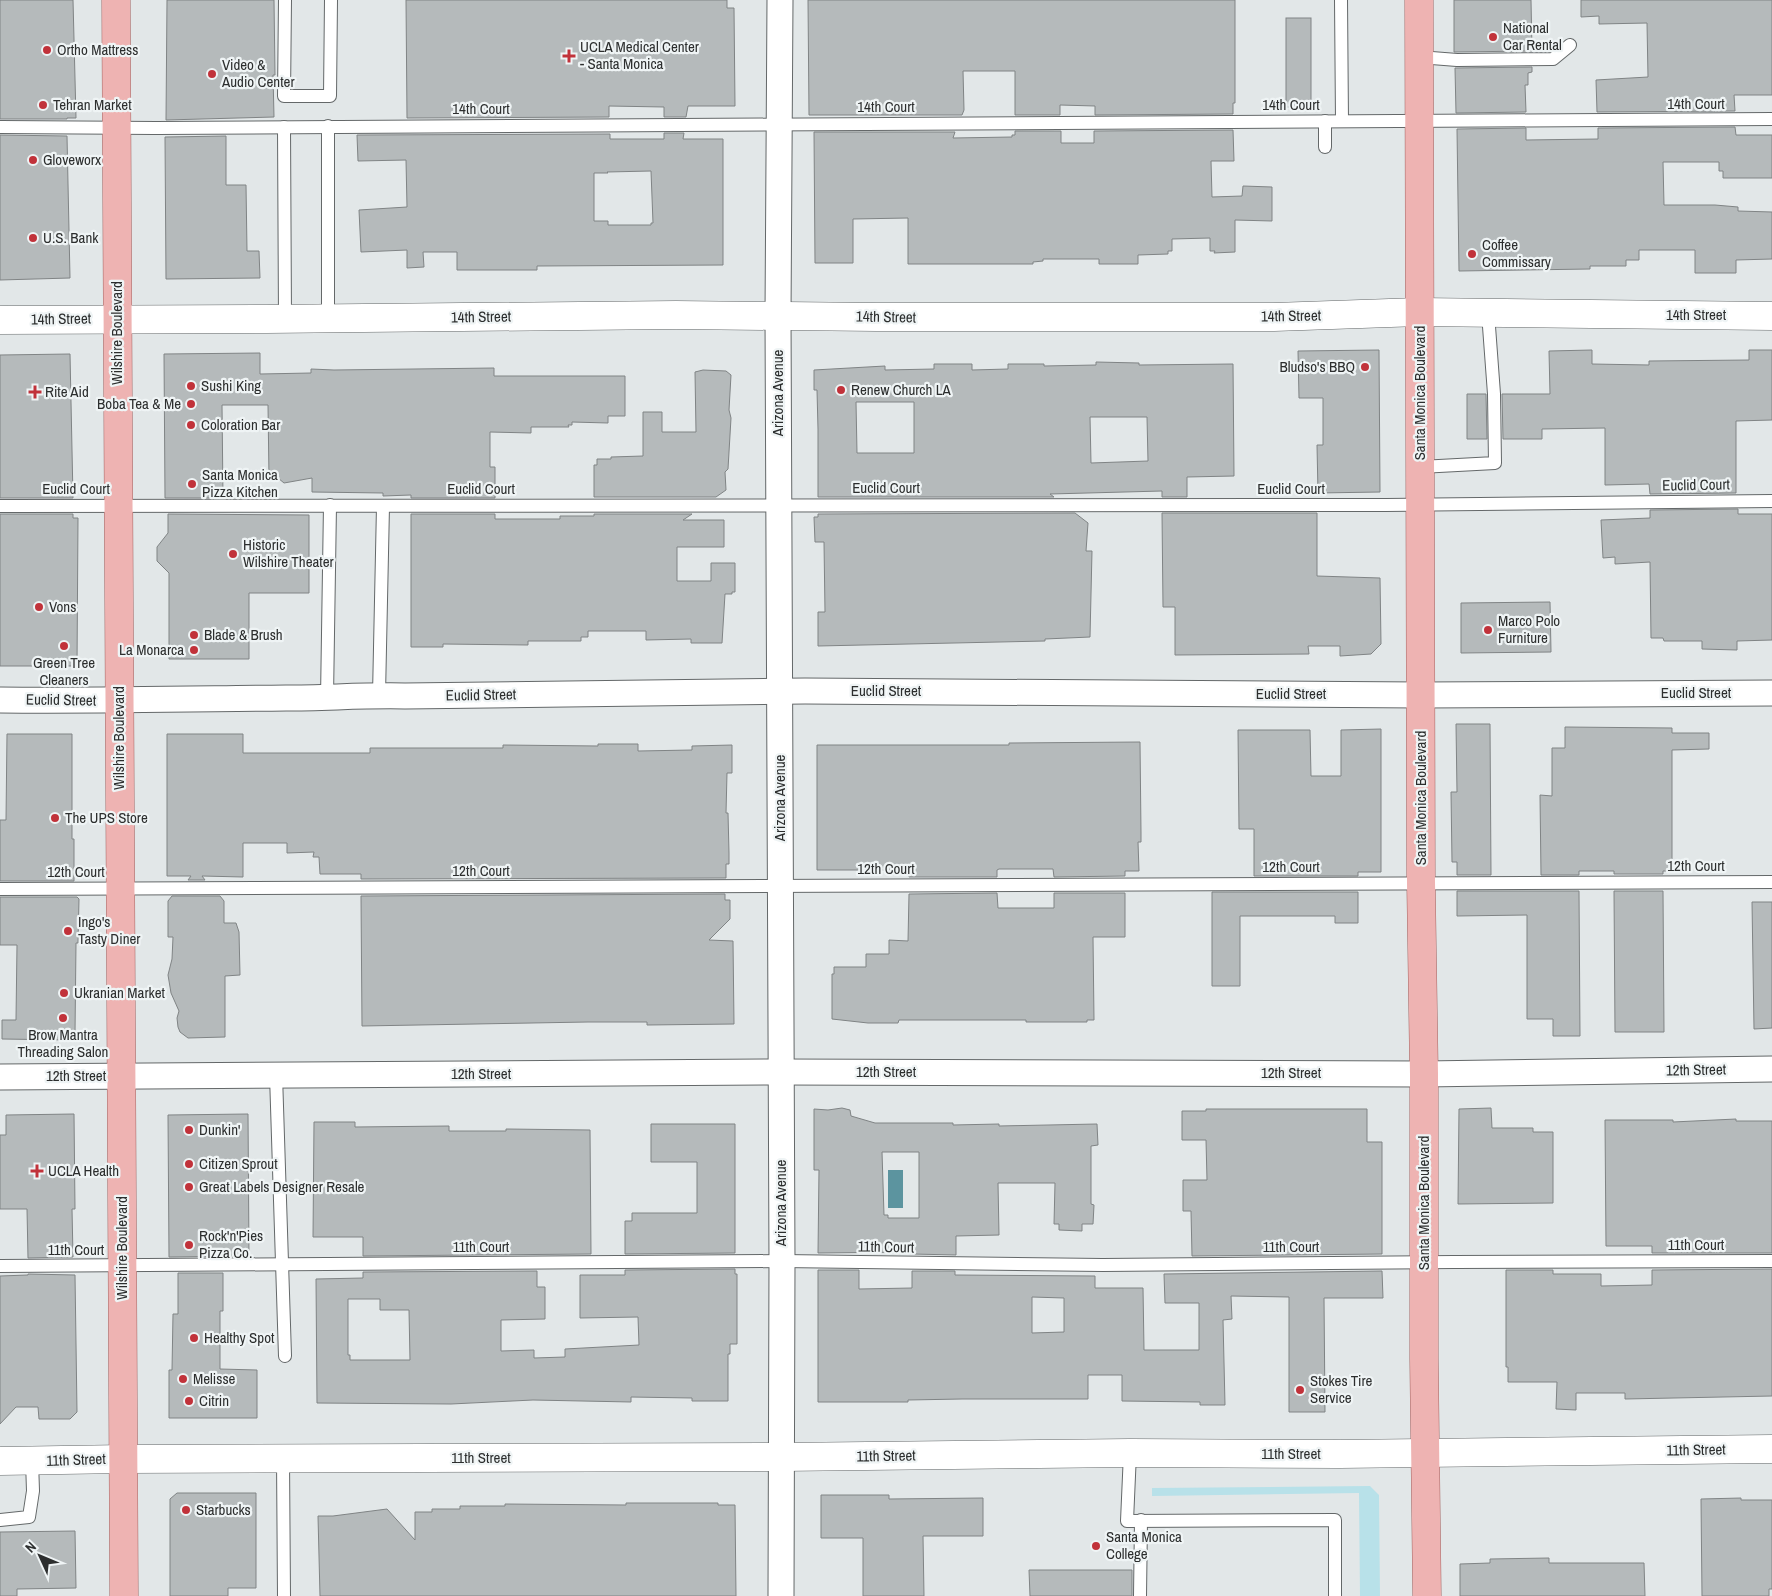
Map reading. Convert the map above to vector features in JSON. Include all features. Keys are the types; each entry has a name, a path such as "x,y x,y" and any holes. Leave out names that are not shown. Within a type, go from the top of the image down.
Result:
{"main road":[{"name":"Wilshire Boulevard","path":"116,0 124,1596"},
{"name":"Santa Monica Boulevard","path":"1419,0 1421,883 1427,1596"}],"street":[{"name":"Arizona Avenue","path":"780,0 778,315 782,1262 781,1596"},
{"name":"14th Street","path":"0,320 778,315 896,317 1274,317 1419,312 1772,316"},
{"name":"Euclid Street","path":"0,700 119,701 327,698 379,695 780,691 1421,695 1772,693"},
{"name":"12th Street","path":"0,1077 781,1072 1424,1074 1772,1069"},
{"name":"11th Street","path":"0,1461 1772,1449"}],"lane":[{"path":"285,0 284,96 330,96 331,0"},
{"path":"1341,0 1342,121"},
{"path":"1419,57 1493,60 1553,59 1570,45"},
{"name":"14th Court","path":"0,127 1772,120"},
{"path":"1325,121 1325,147"},
{"path":"328,126 328,318"},
{"path":"284,127 285,319"},
{"path":"1420,468 1495,464 1494,394 1488,313"},
{"name":"Euclid Court","path":"0,506 1420,505 1772,501"},
{"path":"327,698 330,505"},
{"path":"379,695 383,506"},
{"name":"12th Court","path":"0,889 1772,882"},
{"path":"276,1075 285,1356"},
{"name":"11th Court","path":"0,1266 782,1262 1103,1266 1424,1262 1772,1261"},
{"path":"1130,1453 1127,1521 1335,1520 1335,1596"},
{"path":"283,1458 284,1596"},
{"path":"0,1520 30,1517 33,1491 32,1462"},
{"path":"1140,1596 1141,1520"}],"shaded area":[{"path":"888,1170 903,1170 903,1208 888,1208"},
{"path":"1370,1486 1379,1495 1380,1596 1360,1596 1359,1493 1152,1496 1152,1488"}],"building":[{"path":"0,0 73,0 76,118 0,119"},
{"path":"167,0 274,0 274,117 166,120"},
{"name":"UCLA Medical Center - Santa Monica","path":"406,0 727,0 727,8 734,8 735,106 688,106 686,117 664,117 664,107 609,106 609,117 407,118"},
{"path":"808,0 1235,0 1235,103 1233,103 1233,114 1095,115 1095,106 1060,105 1060,115 1015,115 1015,71 963,71 964,110 962,115 809,115"},
{"name":"National Car Rental","path":"1454,0 1531,0 1532,51 1454,52"},
{"path":"1581,0 1772,0 1772,95 1734,95 1735,111 1597,112 1596,80 1648,77 1647,23 1599,24 1599,16 1581,17"},
{"path":"1286,18 1311,18 1311,107 1286,107"},
{"path":"1532,67 1532,72 1528,73 1528,85 1525,85 1526,112 1456,113 1455,68"},
{"path":"1735,127 1736,135 1772,135 1772,178 1723,178 1723,171 1719,171 1719,162 1663,162 1664,205 1715,205 1738,207 1738,211 1772,212 1772,259 1736,260 1736,273 1695,273 1695,250 1639,250 1639,260 1626,260 1626,266 1590,266 1590,269 1459,271 1457,129 1526,128 1526,140 1598,139 1598,128"},
{"path":"1233,130 1234,161 1211,161 1212,197 1242,196 1243,186 1272,187 1272,221 1235,220 1235,252 1214,253 1215,251 1210,251 1210,238 1172,239 1172,251 1168,251 1168,254 1138,255 1138,264 1099,264 1099,259 1043,259 1043,261 1033,262 1033,264 908,264 908,218 853,219 853,263 815,263 814,132 955,132 953,138 1012,137 1012,135 1015,135 1015,131 1061,131 1061,143 1094,143 1094,131"},
{"path":"664,133 684,133 683,139 723,139 723,265 537,266 537,270 457,270 457,252 423,252 424,267 407,268 407,250 361,252 359,210 407,207 406,160 358,161 357,135 610,134 610,139 664,139","holes":["651,171 653,223 651,225 608,225 608,221 594,221 594,173"]},
{"path":"0,135 67,136 70,278 0,280"},
{"path":"226,136 226,185 246,185 247,251 259,251 260,278 166,279 165,137"},
{"path":"1379,350 1380,492 1318,493 1317,445 1323,445 1323,398 1299,398 1298,351"},
{"path":"1592,350 1592,364 1649,365 1649,361 1749,360 1749,350 1772,350 1772,420 1736,421 1736,493 1650,494 1649,484 1605,485 1605,428 1542,429 1542,439 1503,439 1502,394 1550,394 1549,351"},
{"path":"260,353 260,374 311,373 311,369 494,368 494,376 625,376 625,416 608,416 608,423 572,422 572,425 568,425 569,427 531,427 531,433 490,432 490,467 495,467 495,498 411,498 411,495 383,496 383,493 312,492 312,478 284,483 278,478 269,478 268,405 222,405 223,498 165,498 164,354"},
{"name":"Rite Aid","path":"70,354 73,498 0,498 0,355"},
{"path":"1096,362 1139,363 1139,365 1233,364 1234,476 1187,477 1187,497 1162,497 1162,491 1050,494 1054,497 818,497 817,390 814,390 814,370 885,366 885,370 934,369 934,364 972,364 972,370 1008,369 1008,364 1044,364 1044,366 1096,365","holes":["856,402 914,402 914,453 857,453","1090,417 1147,417 1148,461 1091,463"]},
{"path":"703,370 726,371 731,375 729,410 731,418 728,469 725,472 726,490 716,497 594,497 594,465 597,465 597,459 643,456 643,412 662,412 662,432 696,432 695,372"},
{"path":"1467,394 1486,394 1487,439 1467,439"},
{"path":"1738,509 1738,514 1772,514 1772,640 1737,641 1737,650 1702,649 1702,641 1664,641 1663,638 1651,638 1650,562 1615,564 1615,557 1603,558 1601,520 1650,518 1650,510"},
{"path":"1075,513 1088,523 1086,551 1092,551 1090,637 1045,639 1045,641 818,646 818,612 825,612 824,542 815,542 814,517 818,517 818,514"},
{"path":"1162,513 1317,513 1317,576 1380,578 1381,644 1371,654 1340,656 1340,646 1308,646 1309,654 1175,655 1175,607 1163,607"},
{"name":"Vons","path":"0,514 73,514 73,518 78,518 77,666 0,666"},
{"name":"Historic Wilshire Theater","path":"168,514 309,515 309,593 249,593 249,659 169,659 169,573 157,561 157,547 168,533"},
{"path":"411,514 495,514 495,519 560,519 560,516 594,516 594,514 692,514 683,520 724,520 724,547 677,547 677,581 711,581 711,563 735,563 735,592 725,594 722,643 691,643 691,639 646,640 646,631 588,631 588,637 581,637 581,641 528,641 528,645 443,644 443,647 411,647"},
{"path":"1550,602 1551,652 1461,653 1461,603"},
{"path":"1456,724 1490,724 1491,875 1457,875 1457,862 1452,862 1451,792 1457,792"},
{"path":"1565,727 1672,728 1672,733 1709,733 1709,749 1672,750 1672,871 1663,871 1663,874 1614,874 1614,871 1579,871 1579,875 1541,875 1540,795 1552,796 1552,748 1565,748"},
{"path":"1381,729 1381,872 1358,872 1358,876 1254,876 1254,829 1239,829 1238,730 1310,730 1311,776 1341,776 1341,730"},
{"path":"7,734 72,734 74,881 0,881 0,820 6,820"},
{"path":"167,734 243,734 243,753 370,753 370,748 503,748 503,745 598,746 598,744 638,744 638,751 692,750 692,746 732,745 732,773 727,773 726,813 728,813 729,864 726,864 726,878 361,879 361,874 320,874 319,857 313,857 314,852 287,853 287,843 243,843 243,877 202,876 205,880 188,880 191,876 167,876"},
{"path":"1140,742 1141,842 1138,842 1139,871 1125,871 1125,876 1054,877 1053,869 999,869 997,870 997,877 909,877 909,870 817,870 817,745 1009,745 1009,743"},
{"path":"1457,891 1579,891 1580,1036 1553,1036 1553,1019 1527,1019 1527,915 1457,916"},
{"path":"1614,891 1663,891 1664,1032 1615,1032"},
{"path":"1212,892 1358,892 1358,923 1335,923 1335,916 1240,916 1240,986 1212,986"},
{"path":"997,893 998,908 1054,908 1054,893 1125,893 1125,937 1093,937 1094,1020 1087,1020 1087,1022 1026,1022 1026,1020 899,1020 898,1023 868,1023 832,1019 832,974 834,974 834,967 866,967 866,954 889,954 889,940 908,941 909,894"},
{"path":"725,894 725,900 730,900 730,919 709,940 733,941 734,1024 647,1025 647,1022 588,1022 362,1026 361,896"},
{"path":"172,896 220,896 224,901 224,923 236,923 239,932 240,975 225,976 225,1037 188,1038 180,1032 178,1027 177,1018 179,1011 171,993 168,975 172,959 173,937 168,937 168,901"},
{"path":"0,897 77,897 79,899 78,943 76,943 75,1034 68,1040 2,1039 2,1020 16,1020 17,945 0,945"},
{"path":"1752,902 1772,902 1772,1028 1754,1029"},
{"path":"842,1108 850,1110 851,1116 875,1123 999,1124 999,1126 1097,1124 1098,1145 1091,1146 1093,1224 1082,1224 1082,1231 1059,1230 1059,1224 1054,1224 1055,1183 998,1183 999,1235 956,1236 956,1255 912,1254 912,1252 818,1253 819,1170 814,1170 814,1109","holes":["882,1152 919,1152 919,1218 888,1218 888,1215 884,1215"]},
{"path":"1491,1108 1492,1128 1533,1128 1533,1132 1553,1132 1553,1203 1458,1204 1459,1109"},
{"path":"1206,1109 1367,1109 1367,1142 1382,1142 1382,1254 1192,1256 1191,1211 1183,1211 1183,1180 1207,1180 1206,1140 1182,1140 1182,1111 1206,1111"},
{"name":"UCLA Health","path":"74,1114 75,1209 72,1209 73,1257 28,1258 27,1209 0,1209 0,1135 6,1135 6,1115"},
{"path":"248,1114 249,1256 169,1257 168,1115"},
{"path":"1736,1119 1736,1121 1772,1121 1772,1253 1652,1253 1652,1246 1606,1246 1605,1120 1673,1120 1673,1122"},
{"path":"314,1122 355,1122 355,1127 449,1126 449,1131 506,1131 506,1129 590,1130 591,1254 363,1256 363,1237 313,1237"},
{"path":"651,1124 735,1124 735,1253 625,1254 625,1221 632,1221 632,1213 697,1213 697,1162 651,1162"},
{"path":"735,1269 735,1274 737,1274 737,1344 730,1344 730,1354 728,1354 728,1401 692,1401 692,1398 631,1397 631,1402 533,1400 451,1404 317,1403 316,1279 363,1278 363,1272 537,1271 537,1287 545,1287 545,1319 501,1320 501,1351 534,1350 534,1358 565,1357 565,1349 639,1345 638,1317 580,1318 580,1275 625,1275 625,1270","holes":["348,1299 380,1299 380,1310 409,1310 410,1360 350,1360 350,1355 348,1355"]},
{"path":"1772,1269 1772,1396 1625,1399 1625,1393 1576,1393 1576,1410 1556,1409 1557,1382 1508,1382 1508,1367 1506,1367 1506,1270 1553,1270 1553,1274 1601,1274 1601,1286 1652,1285 1652,1270"},
{"path":"818,1270 859,1270 859,1289 912,1288 912,1271 955,1271 955,1275 1095,1276 1095,1288 1143,1288 1144,1350 1199,1350 1199,1303 1165,1303 1164,1274 1382,1271 1383,1298 1324,1298 1325,1412 1289,1412 1289,1297 1231,1296 1232,1319 1223,1320 1225,1405 1200,1405 1200,1402 1122,1401 1122,1375 1088,1375 1088,1399 818,1402","holes":["1032,1297 1064,1298 1064,1332 1032,1333"]},
{"path":"178,1273 223,1273 223,1311 220,1311 220,1369 257,1370 257,1418 169,1418 169,1370 172,1370 173,1314 178,1314"},
{"path":"28,1274 75,1275 77,1412 70,1419 39,1419 38,1407 16,1407 0,1424 0,1276"},
{"path":"177,1493 256,1493 256,1588 228,1588 228,1596 170,1596 170,1499"},
{"path":"821,1495 889,1495 889,1499 983,1498 983,1536 923,1536 924,1596 863,1596 863,1538 821,1538"},
{"path":"1741,1498 1741,1500 1772,1500 1772,1589 1769,1589 1769,1596 1702,1596 1701,1499"},
{"path":"626,1503 718,1503 718,1505 735,1505 736,1596 320,1596 318,1516 333,1516 387,1509 415,1540 415,1512 432,1512 432,1509 460,1509 460,1506 505,1506 505,1504 626,1505"},
{"path":"75,1531 76,1588 17,1589 17,1596 0,1596 0,1532"},
{"path":"1549,1558 1549,1563 1644,1563 1645,1596 1460,1596 1460,1564 1490,1563 1490,1559"},
{"path":"1029,1570 1132,1570 1132,1596 1030,1596"}],"place":[{"name":"National Car Rental","path":"1493,37"},
{"name":"Ortho Mattress","path":"47,50"},
{"name":"UCLA Medical Center - Santa Monica","path":"569,56"},
{"name":"Video & Audio Center","path":"212,74"},
{"name":"Tehran Market","path":"43,105"},
{"name":"Gloveworx","path":"33,160"},
{"name":"U.S. Bank","path":"33,238"},
{"name":"Coffee Commissary","path":"1472,254"},
{"name":"Bludso's BBQ","path":"1365,367"},
{"name":"Sushi King","path":"191,386"},
{"name":"Renew Church LA","path":"841,390"},
{"name":"Rite Aid","path":"35,392"},
{"name":"Boba Tea & Me","path":"191,404"},
{"name":"Coloration Bar","path":"191,425"},
{"name":"Santa Monica Pizza Kitchen","path":"192,484"},
{"name":"Historic Wilshire Theater","path":"233,554"},
{"name":"Vons","path":"39,607"},
{"name":"Marco Polo Furniture","path":"1488,630"},
{"name":"Blade & Brush","path":"194,635"},
{"name":"Green Tree Cleaners","path":"64,646"},
{"name":"La Monarca","path":"194,650"},
{"name":"The UPS Store","path":"55,818"},
{"name":"Ingo's Tasty Diner","path":"68,931"},
{"name":"Ukranian Market","path":"64,993"},
{"name":"Brow Mantra Threading Salon","path":"63,1018"},
{"name":"Dunkin'","path":"189,1130"},
{"name":"Citizen Sprout","path":"189,1164"},
{"name":"UCLA Health","path":"37,1171"},
{"name":"Great Labels Designer Resale","path":"189,1187"},
{"name":"Rock'n'Pies Pizza Co.","path":"189,1245"},
{"name":"Healthy Spot","path":"194,1338"},
{"name":"Melisse","path":"183,1379"},
{"name":"Stokes Tire Service","path":"1300,1390"},
{"name":"Citrin","path":"189,1401"},
{"name":"Starbucks","path":"186,1510"},
{"name":"Santa Monica College","path":"1096,1546"}]}
